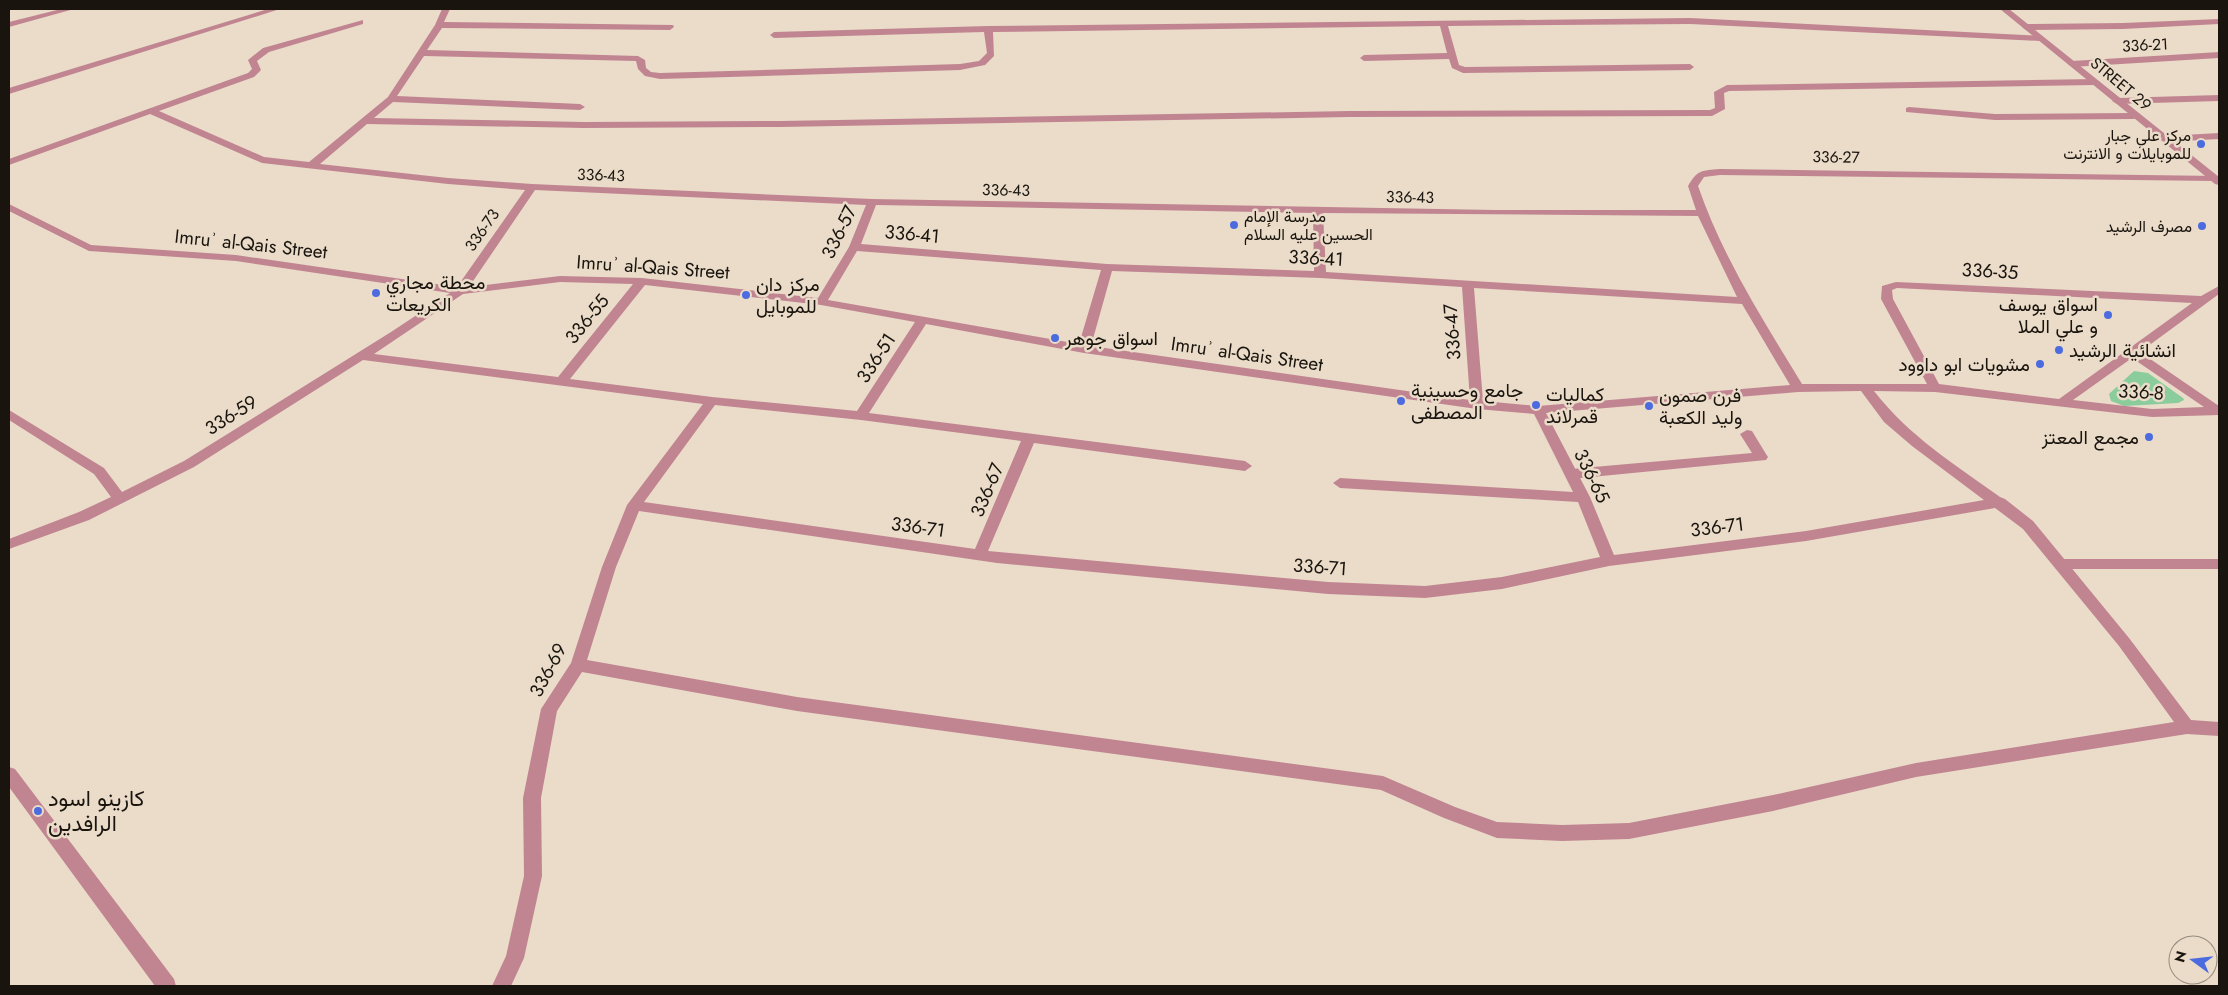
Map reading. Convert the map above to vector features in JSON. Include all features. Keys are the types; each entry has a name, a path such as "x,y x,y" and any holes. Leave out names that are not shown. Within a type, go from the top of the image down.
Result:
{"street":[{"path":"9,25 70,9"},
{"path":"9,92 276,9"},
{"path":"311,166 391,99 439,26 446,9"},
{"name":"STREET 29","path":"2004,9 2134,116 2216,180"},
{"path":"774,35 988,29 1690,21 2040,38"},
{"path":"2026,27 2123,26 2219,21"},
{"path":"9,162 251,75 257,70 252,60 266,50 360,22"},
{"path":"1443,23 1455,66 1463,70 1690,67"},
{"path":"439,26 670,27"},
{"path":"422,53 638,59 642,62 642,69 648,74 660,76 960,67 982,63 991,54 988,29"},
{"name":"336-21","path":"2072,64 2219,55"},
{"path":"1364,58 1452,56"},
{"path":"367,121 761,124 1349,114 1712,113 1720,108 1720,92 1727,88 2094,82"},
{"path":"2117,101 2219,98"},
{"path":"391,99 580,107"},
{"path":"1909,110 1994,117 2134,116"},
{"name":"336-43","path":"150,111 262,160 532,188 872,202 1318,210 1701,213"},
{"path":"2165,139 2219,136"},
{"name":"336-27","path":"1798,388 1746,301 1701,213 1693,186 1700,174 1720,172 2216,180"},
{"name":"336-73","path":"460,291 532,188"},
{"name":"336-57","path":"821,302 854,247 872,202"},
{"name":"Imruʾ al-Qais Street","path":"9,207 89,248 236,258 460,291 560,279 642,281 821,302 1084,349 1476,405 1538,410 1798,388 1864,387 1935,388 2061,403"},
{"path":"1318,210 1320,275"},
{"name":"336-41","path":"854,247 1107,267 1320,275 1746,301"},
{"path":"1084,349 1107,267"},
{"name":"336-55","path":"562,382 642,281"},
{"name":"336-47","path":"1468,285 1476,405"},
{"name":"336-35","path":"1935,388 1887,299 1886,288 1896,285 2214,295"},
{"name":"336-59","path":"9,544 84,516 189,464 395,335 460,291"},
{"path":"2061,403 2214,295"},
{"name":"336-51","path":"861,416 922,321"},
{"path":"2132,352 2218,411"},
{"path":"360,356 712,401 861,416 1244,466"},
{"path":"1864,387 1889,420 1916,443 2000,502 2028,525 2124,642 2188,727"},
{"name":"336-69","path":"501,986 515,958 533,876 532,798 549,709 578,665 609,567 634,505 712,401"},
{"name":"336-8","path":"2061,403 2152,412 2218,411"},
{"name":"336-65","path":"1538,410 1583,497 1609,561"},
{"path":"9,414 100,471 120,499"},
{"path":"1571,474 1761,457 1747,434"},
{"name":"336-67","path":"979,556 1029,439"},
{"path":"1340,483 1583,497"},
{"name":"336-71","path":"634,505 979,556 1328,588 1425,592 1502,583 1609,561 1806,536 2000,502"},
{"path":"2060,564 2219,564"},
{"path":"578,665 797,704 1320,776 1383,782 1450,813 1497,830 1562,833 1629,831 1773,803 1916,770 2188,727 2219,729"},
{"path":"9,774 167,986"}],"green space":[{"path":"2134,371 2148,373 2184,400 2178,403 2124,406 2111,401 2109,394"}],"place":[{"name":"مركز علي جبار للموبايلات و الانترنت","path":"2201,144"},
{"name":"مدرسة الإمام الحسين عليه السلام","path":"1234,225"},
{"name":"مصرف الرشيد","path":"2202,226"},
{"name":"محطة مجاري الكريعات","path":"376,293"},
{"name":"مركز دان للموبايل","path":"746,295"},
{"name":"اسواق يوسف و علي الملا","path":"2108,315"},
{"name":"اسواق جوهر","path":"1055,338"},
{"name":"انشائية الرشيد","path":"2059,350"},
{"name":"مشويات ابو داوود","path":"2040,364"},
{"name":"جامع وحسينية المصطفى","path":"1401,401"},
{"name":"كماليات قمرلاند","path":"1536,405"},
{"name":"فرن صمون وليد الكعبة","path":"1649,406"},
{"name":"مجمع المعتز","path":"2149,437"},
{"name":"كازينو اسود الرافدين","path":"38,811"}]}
